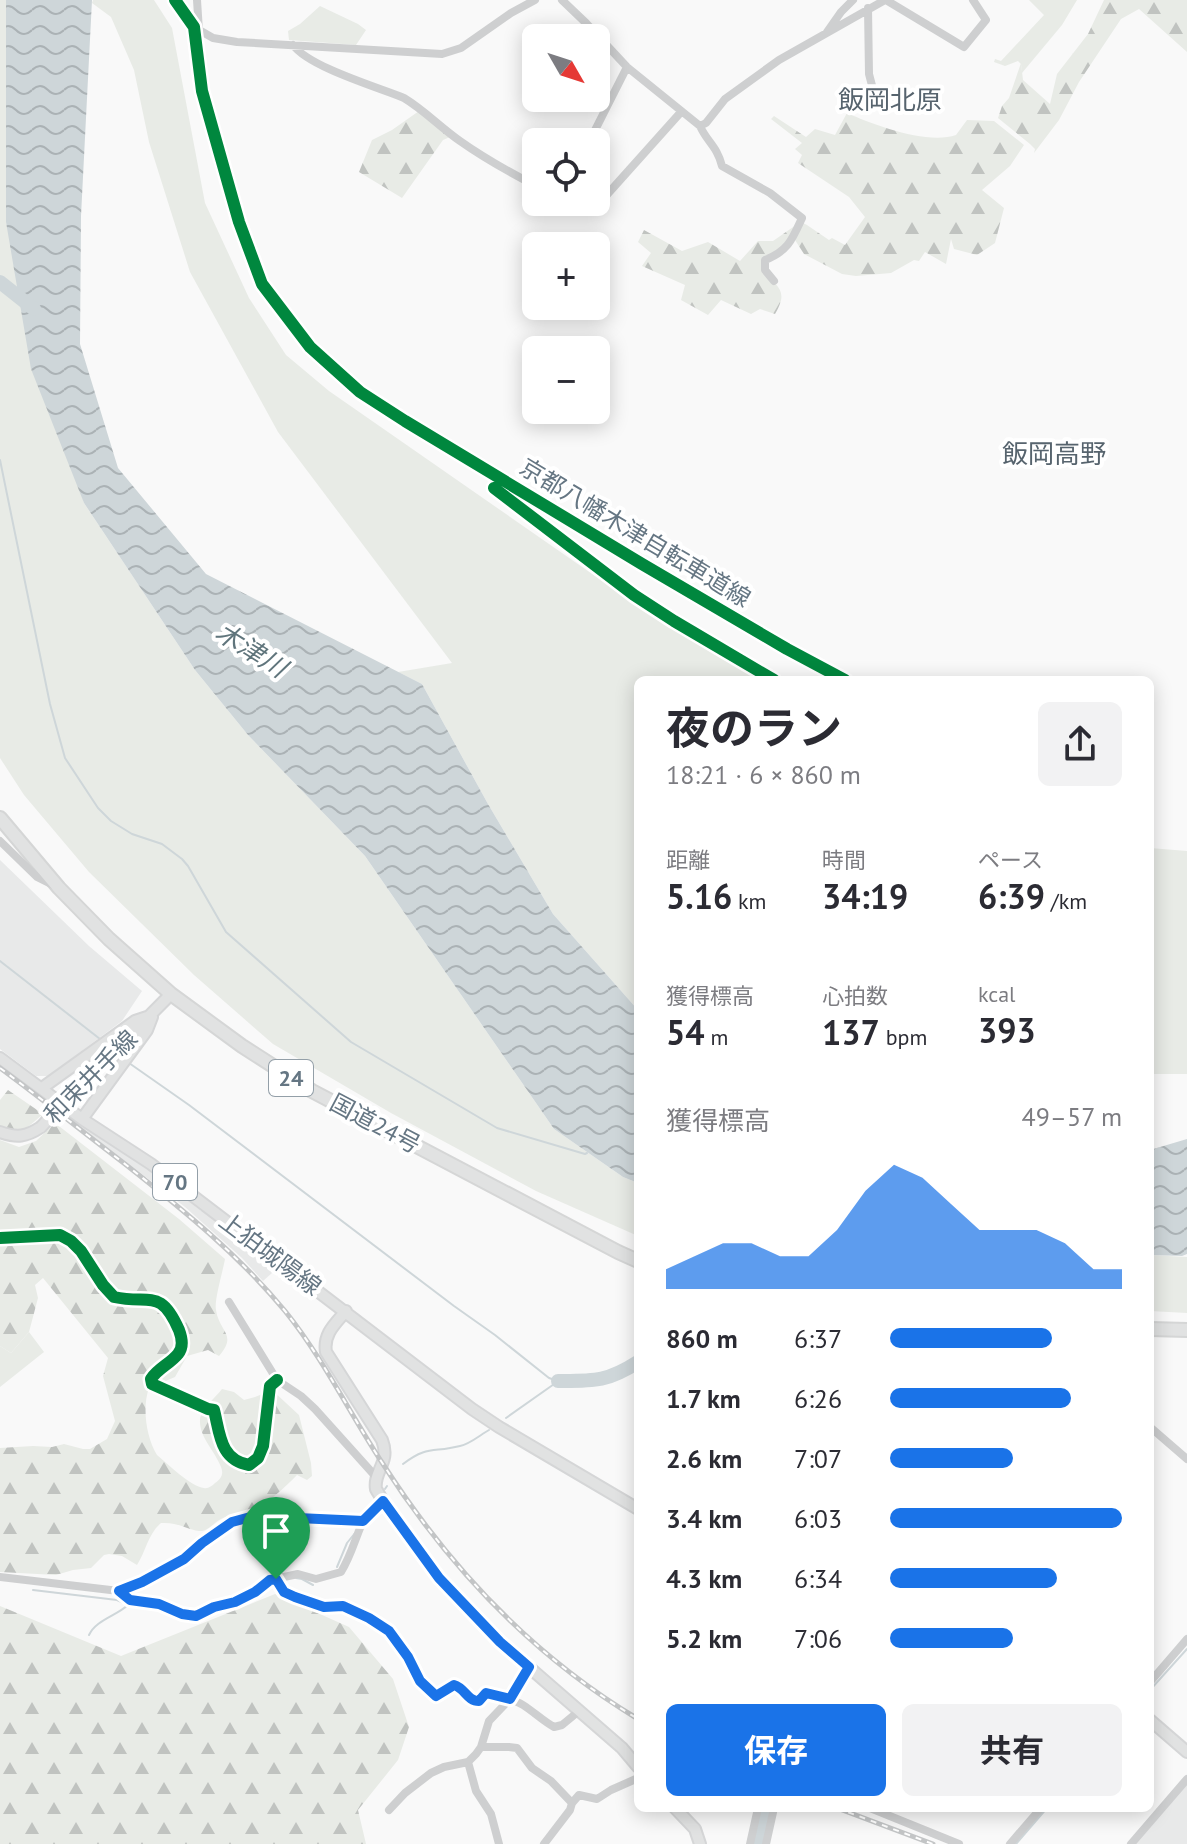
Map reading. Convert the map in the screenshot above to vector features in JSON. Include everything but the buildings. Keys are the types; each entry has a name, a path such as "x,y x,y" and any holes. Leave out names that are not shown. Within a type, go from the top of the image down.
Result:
{"highway":[{"name":"国道24号","path":"0,818 59,888 109,939 171,994 242,1046 312,1091 634,1259"},
{"path":"1154,1329 1187,1330"}],"main road":[{"path":"175,0 197,29"},
{"name":"和束井手線","path":"0,1132 19,1137 41,1127 171,994"},
{"path":"42,1088 135,1021 152,1015"},
{"path":"82,1119 147,1030 152,1015"},
{"name":"上狛城陽線","path":"0,1058 82,1119 151,1164 472,1409 634,1507"},
{"name":"上狛城陽線","path":"346,1311 328,1332 324,1341 326,1352 382,1440 386,1455 376,1490 383,1501 439,1578 500,1642 634,1758"},
{"path":"1154,1723 1187,1752"},
{"path":"679,1812 695,1829 700,1844"}],"street":[{"path":"197,0 197,29 219,39 442,54 461,48 535,0"},
{"path":"562,0 627,67 700,126 716,149 722,166 770,193 802,218 787,246 765,260 765,270 774,281"},
{"path":"826,33 853,0"},
{"path":"700,126 725,99 779,60 886,0 964,47 986,20 973,0"},
{"path":"868,8 869,74 874,93"},
{"path":"293,45 322,65 416,105 458,140 522,179"},
{"path":"596,128 627,67"},
{"path":"610,191 681,112"},
{"path":"0,841 37,877 59,888"},
{"path":"0,1238 60,1235 81,1251 114,1297 151,1299 166,1307 181,1334 182,1346 176,1356 154,1374 152,1384 214,1410 225,1450 240,1463 249,1465 258,1458 263,1446 270,1386 277,1380"},
{"path":"229,1302 277,1380 315,1409 377,1478"},
{"path":"1154,1430 1187,1459"},
{"path":"119,1591 130,1600 159,1604 182,1614 196,1616 235,1602 270,1580 298,1574 316,1579 341,1572 363,1521 383,1501"},
{"path":"0,1577 119,1591 184,1559 232,1522 254,1516 363,1521"},
{"path":"276,1579 284,1592 324,1607 343,1606 389,1631 408,1657 420,1681 436,1696 454,1685 460,1686 474,1701 479,1701 486,1693 510,1699 554,1727 562,1725 579,1711"},
{"path":"1154,1677 1187,1639"},
{"path":"389,1810 431,1773 468,1762 481,1747 489,1721 510,1699 529,1667"},
{"path":"481,1747 517,1748 532,1768 551,1781 572,1803"},
{"path":"468,1762 476,1791 491,1814 499,1844"},
{"path":"1131,1844 1187,1779"},
{"path":"544,1844 579,1795 597,1799 634,1780"},
{"path":"750,1844 757,1812"},
{"path":"766,1844 773,1812"},
{"path":"880,1812 959,1844"},
{"path":"1010,1844 1038,1812"}],"shaded area":[{"path":"0,860 89,946 142,991 122,1021 48,1076 36,1076 0,1049"},
{"path":"64,1110 203,1210 245,1243 272,1273 263,1281 185,1207 62,1113"},
{"path":"1187,1781 1187,1844 1133,1844"}],"green space":[{"path":"0,0 6,0 6,222 84,503 195,670 248,735 365,856 554,1129 634,1181 634,1234 536,1191 391,1113 273,1044 194,975 89,872 24,795 0,758"},
{"path":"93,0 154,0 172,28 205,203 249,298 286,355 329,391 598,578 759,676 634,676 634,1005 553,914 422,684 398,672 452,663 278,432 190,272 149,142 134,70 111,17 92,3"},
{"path":"1029,0 1077,0 1062,25 1022,73 1018,61 1005,66 994,62 995,59 1001,61 1044,15"},
{"path":"1104,0 1187,0 1187,52 1139,9 1121,19 1079,82 1059,120 1034,153 1035,149 1030,144 998,118 1009,98 1021,63 1023,80 1050,104 1057,74 1088,34"},
{"path":"320,6 366,30 356,45 289,40 288,31"},
{"path":"419,111 450,137 443,140 402,198 359,172 372,140"},
{"path":"847,113 886,128 931,137 956,135 967,120 994,121 1024,145 1010,166 982,190 1004,208 995,243 977,255 954,249 951,239 946,264 925,252 919,261 914,260 891,273 856,276 842,274 804,254 795,240 803,223 829,240 832,238 845,245 865,217 849,197 798,163 802,155 795,149 802,143 771,119 774,116 806,137 815,129 835,135"},
{"path":"796,225 791,238 762,269 780,290 781,300 775,314 760,309 751,314 721,300 708,315 681,300 685,285 642,266 651,253 638,242 644,230 682,251 708,242 740,261 758,241 773,241"},
{"path":"1154,848 1187,851 1187,1074 1154,1074"},
{"path":"8,1090 43,1114 24,1129 0,1127 0,1100"},
{"path":"55,1123 179,1219 225,1259 216,1305 227,1338 224,1349 219,1356 208,1350 187,1356 175,1377 149,1388 146,1422 157,1455 193,1484 210,1487 219,1480 222,1472 200,1426 203,1412 222,1389 234,1392 244,1400 272,1390 299,1415 312,1476 307,1480 297,1475 260,1506 224,1518 205,1530 161,1523 153,1532 137,1565 122,1556 109,1554 91,1568 56,1575 0,1572 0,1448 64,1444 90,1449 107,1439 115,1421 103,1376 108,1358 43,1278 35,1285 38,1298 29,1332 11,1353 0,1346 0,1140 19,1147 36,1141"},
{"path":"1154,1255 1187,1257 1187,1313 1154,1311"},
{"path":"29,1332 44,1352 0,1387 0,1346 11,1353"},
{"path":"275,1594 349,1627 393,1679 409,1727 398,1760 358,1810 366,1844 0,1844 0,1606 121,1656"}],"water":[{"name":"木津川","path":"6,0 92,0 81,216 80,344 118,468 206,574 422,684 553,914 634,1005 634,1181 554,1129 365,856 248,735 195,670 84,503 31,369 6,222"},
{"path":"1187,1139 1187,1254 1182,1256 1154,1255 1154,1149"}],"waterway":[{"path":"0,282 34,309"},
{"path":"0,460 50,704 65,758 98,808 111,821 132,834 162,844 182,859 226,932 351,1042 497,1128 587,1153"},
{"path":"0,961 100,1039"},
{"path":"129,1063 189,1105 549,1378 558,1381"},
{"path":"558,1381 600,1379 634,1364"},
{"path":"506,1418 557,1382"},
{"path":"403,1464 425,1452 464,1445 489,1430"},
{"path":"337,1567 355,1533"},
{"path":"296,1578 313,1585"},
{"path":"33,1590 138,1605"},
{"path":"89,1635 96,1626 128,1605"},
{"path":"1154,1686 1187,1649"},
{"path":"758,1844 764,1812"},
{"path":"1016,1844 1044,1812"}],"railway":[{"path":"0,1068 168,1198 249,1271 299,1329 409,1502 465,1573 529,1638 563,1667 634,1716"},
{"path":"848,1812 933,1844"}],"cycle path":[{"name":"京都八幡木津自転車道線","path":"175,0 194,27 202,91 239,222 262,284 310,347 360,392 405,421 642,564 838,676"},
{"path":"494,488 634,595 767,676"},
{"path":"0,1238 60,1235 81,1251 114,1297 153,1300 166,1308 179,1330 182,1345 175,1357 154,1375 152,1384 214,1410 223,1445 239,1462 249,1465 258,1458 263,1446 270,1386 277,1380"}],"district":[{"name":"飯岡北原","path":"890,100"},
{"name":"飯岡高野","path":"1054,454"}],"route":[{"path":"383,1501 439,1578 500,1642 529,1667 510,1699 486,1693 479,1701 474,1701 460,1686 454,1685 436,1696 420,1681 408,1657 389,1631 343,1606 324,1607 284,1592 276,1579 235,1602 196,1616 182,1614 159,1604 130,1600 119,1591 184,1559 232,1522 254,1516 363,1521 383,1501"}]}
